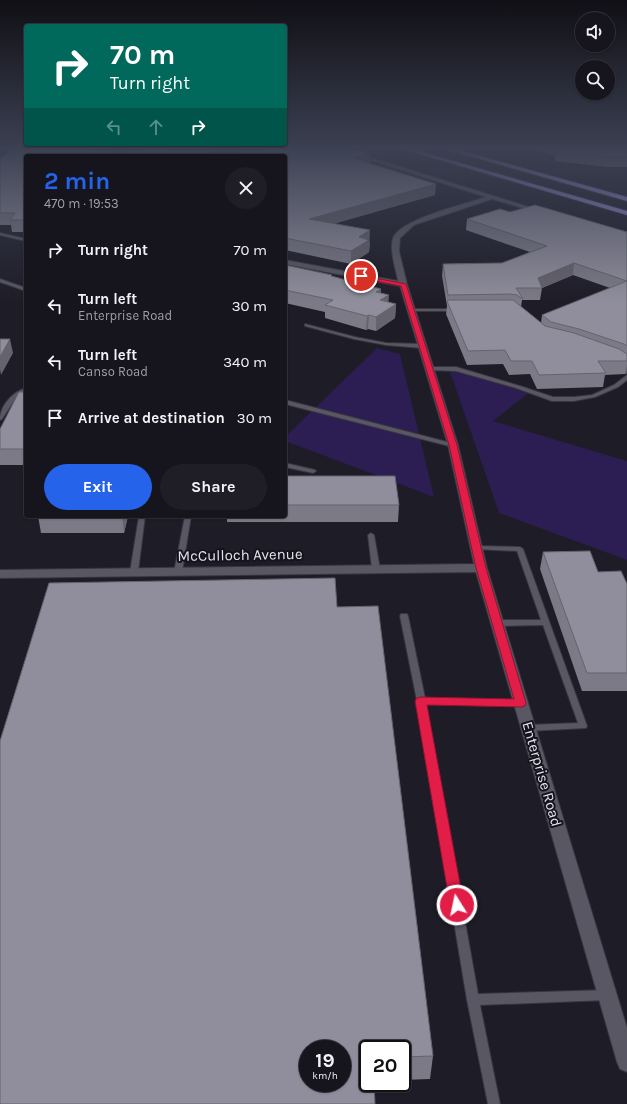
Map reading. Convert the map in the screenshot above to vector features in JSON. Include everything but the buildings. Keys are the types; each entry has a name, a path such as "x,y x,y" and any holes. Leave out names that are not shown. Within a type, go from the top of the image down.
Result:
{"highway":[{"path":"580,200 627,213"}],"street":[{"name":"Enterprise Road","path":"484,200 412,224 398,237 395,252 403,284 453,445 481,568 627,1062"},
{"path":"499,200 551,215"},
{"path":"287,262 403,284"},
{"name":"McCulloch Avenue","path":"0,574 481,568"}],"lane":[{"path":"0,234 24,240"},
{"path":"0,280 24,289"},
{"path":"411,310 463,310"},
{"path":"307,325 354,338 386,344 422,346"},
{"path":"429,368 456,369 518,387 552,399 574,399 593,396 616,386 627,377"},
{"path":"0,418 8,402 18,392 24,390"},
{"path":"287,403 453,445"},
{"path":"287,465 313,471"},
{"path":"134,572 142,518"},
{"path":"178,572 188,518"},
{"path":"371,535 376,569"},
{"path":"476,548 520,549 583,726 528,728"},
{"path":"404,616 421,701 473,1000 494,1104"},
{"path":"497,623 546,622"},
{"path":"421,701 521,703"},
{"path":"473,1000 607,995"}],"shaded area":[{"path":"377,348 400,354 434,497 287,442 287,435"},
{"path":"449,369 530,392 493,421 627,461 627,560 499,513"}],"route":[{"path":"361,276 403,284 453,445 481,568 521,703 421,701 457,905"}]}
